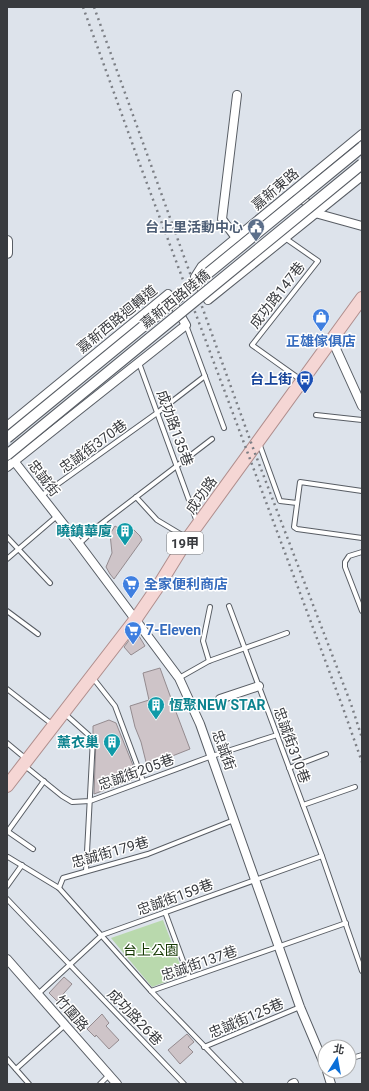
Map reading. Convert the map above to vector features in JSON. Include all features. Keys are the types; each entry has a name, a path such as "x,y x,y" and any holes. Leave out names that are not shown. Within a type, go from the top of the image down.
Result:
{"main road":[{"name":"成功路","path":"7,786 136,620 188,538 362,298"}],"street":[{"path":"236,238 222,219 237,95"},
{"name":"嘉新東路","path":"362,134 202,266 195,277 208,300 362,176"},
{"name":"嘉新西路陸橋","path":"7,438 362,147"},
{"name":"嘉新西路陸橋","path":"10,458 362,164"},
{"path":"295,189 315,213 362,226"},
{"path":"7,242 7,253"},
{"name":"嘉新西路迴轉道","path":"7,426 168,294 186,325"},
{"path":"7,467 10,458 139,363 186,325"},
{"path":"332,340 362,406"},
{"name":"忠誠街","path":"10,458 78,544 179,678 200,724 212,756 300,1007 317,1047"},
{"path":"220,699 259,686"},
{"name":"竹圍路","path":"7,959 117,1084"}],"lane":[{"name":"成功路147巷","path":"284,238 318,261 252,345 302,381"},
{"path":"186,325 224,428"},
{"name":"成功路135巷","path":"139,363 198,524"},
{"name":"忠誠街370巷","path":"41,497 157,413 205,376"},
{"path":"316,416 362,420"},
{"path":"78,544 97,527 212,439"},
{"path":"258,441 280,501 297,503"},
{"path":"362,491 300,482 294,526 296,529 362,538"},
{"path":"136,497 157,520 188,538"},
{"path":"7,559 56,516"},
{"path":"7,537 50,583"},
{"path":"362,552 349,556 345,562 345,567 361,605 362,611"},
{"name":"忠誠街310巷","path":"229,606 322,856 362,971"},
{"path":"209,661 203,642 210,607"},
{"path":"7,611 38,634"},
{"path":"179,678 209,661 287,633"},
{"path":"92,676 115,706 142,781"},
{"path":"7,689 53,726"},
{"path":"7,744 44,781 62,796 72,802 90,800 93,739 64,712"},
{"name":"忠誠街205巷","path":"86,871 90,800 212,756 277,735"},
{"path":"288,768 326,754"},
{"path":"33,849 7,831 44,781"},
{"path":"303,805 355,787"},
{"name":"忠誠街179巷","path":"59,888 63,878 148,854 234,820"},
{"path":"8,856 59,888 102,935 38,994"},
{"name":"忠誠街159巷","path":"102,935 322,856"},
{"path":"7,886 22,865"},
{"name":"成功路26巷","path":"7,899 184,1084"},
{"path":"165,912 189,978"},
{"name":"忠誠街137巷","path":"102,935 151,991 346,923"},
{"name":"忠誠街125巷","path":"151,991 204,1047 300,1007"},
{"path":"16,1069 65,1025"},
{"path":"204,1047 241,1084"},
{"path":"7,1059 29,1084"},
{"path":"100,1084 109,1075"}],"green space":[{"name":"台上公園","path":"163,920 184,975 152,987 111,938"}],"building":[{"name":"曉鎮華廈","path":"115,526 123,531 127,529 130,531 133,529 142,540 114,579 106,567 112,553 110,534"},
{"name":"7-Eleven","path":"133,635 139,636 145,646 131,655 124,647"},
{"name":"恆聚NEW STAR","path":"160,668 190,749 147,766 130,706 149,700 143,673"},
{"name":"薰衣巢","path":"109,720 116,723 136,773 132,780 94,794 96,739 93,735 93,726"},
{"path":"64,977 72,984 57,1001 49,993"},
{"path":"102,1014 109,1023 106,1026 119,1040 109,1049 96,1035 95,1037 87,1029"},
{"path":"187,1034 194,1042 188,1047 193,1052 180,1064 168,1050"}],"railway":[{"path":"83,7 362,762"},
{"path":"94,7 253,448 351,704 362,738"}],"place":[{"name":"台上里活動中心","path":"256,242"},
{"name":"正雄傢俱店","path":"321,332"},
{"name":"台上街","path":"305,394"},
{"name":"曉鎮華廈","path":"125,546"},
{"name":"全家便利商店","path":"131,599"},
{"name":"7-Eleven","path":"133,645"},
{"name":"恆聚NEW STAR","path":"156,720"},
{"name":"薰衣巢","path":"112,757"}]}
